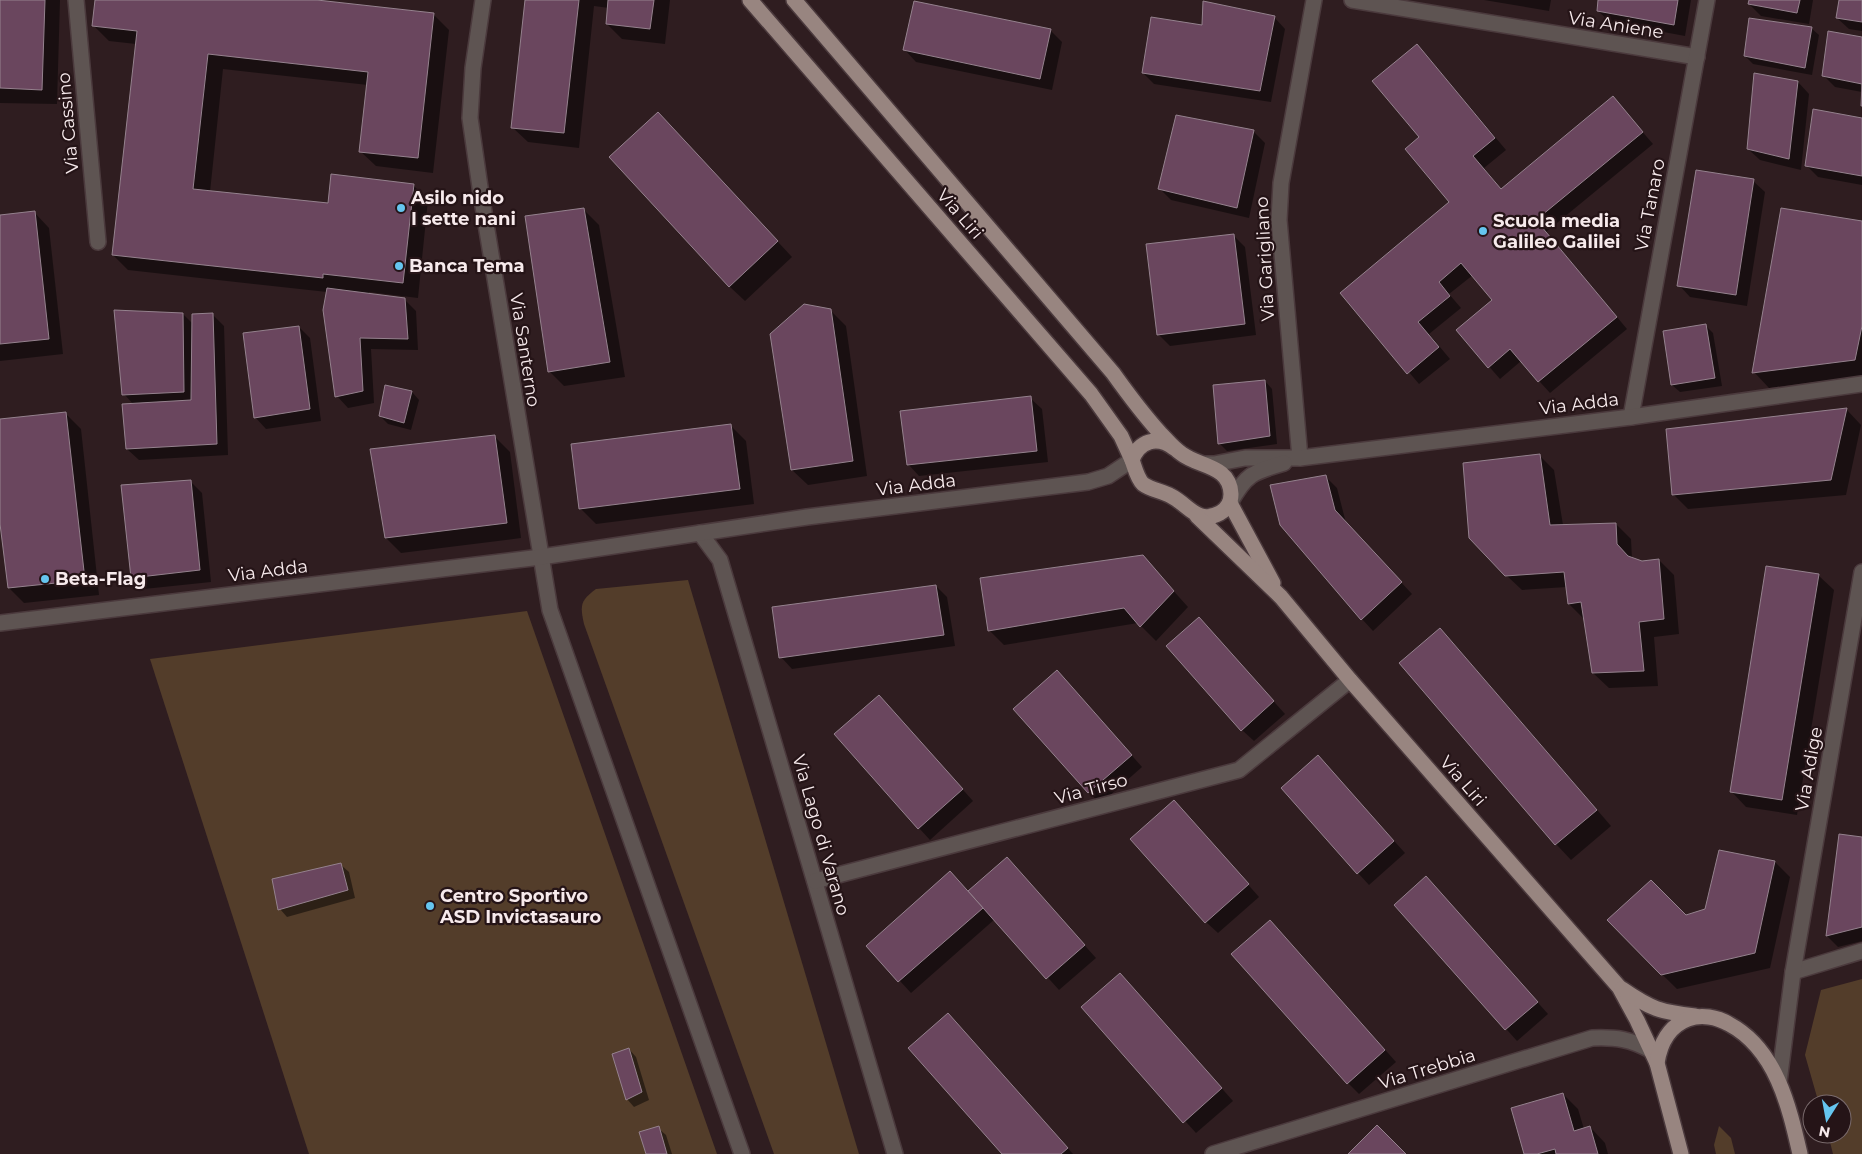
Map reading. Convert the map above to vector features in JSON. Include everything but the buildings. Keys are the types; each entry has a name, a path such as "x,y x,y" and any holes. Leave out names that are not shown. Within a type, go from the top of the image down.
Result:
{"main road":[{"name":"Via Liri","path":"750,0 1091,394 1121,436 1142,483 1149,488 1174,497 1198,516 1281,597 1350,680 1619,987 1645,1005 1658,1010 1720,1019 1736,1028 1763,1053 1779,1082 1800,1154"},
{"name":"Via Liri","path":"794,0 1114,373 1137,406 1174,448"},
{"name":"Via Liri","path":"1132,460 1139,447 1146,442 1161,440 1189,459 1215,468 1223,475 1230,488 1230,503 1281,597"},
{"path":"1198,516 1214,516 1223,511 1230,503"},
{"name":"Via Liri","path":"1619,987 1654,1057 1681,1154"},
{"path":"1654,1057 1673,1028 1688,1018 1698,1016"}],"street":[{"name":"Via Cassino","path":"76,0 98,242"},
{"name":"Via Santerno","path":"483,0 472,68 470,118 540,557"},
{"name":"Via Garigliano","path":"1300,458 1279,220 1281,183 1314,0"},
{"name":"Via Aniene","path":"1352,0 1697,57"},
{"name":"Via Tanaro","path":"1631,417 1707,0"},
{"name":"Via Adda","path":"1205,464 1245,458 1300,458 1631,417 1862,384"},
{"name":"Via Adda","path":"1230,503 1246,478 1269,467 1300,458"},
{"name":"Via Adda","path":"0,623 540,557 808,517 1088,482 1108,476 1132,460"},
{"name":"Via Lago di Varano","path":"700,533 720,560 895,1154"},
{"path":"540,557 550,610 742,1154"},
{"name":"Via Adige","path":"1779,1082 1793,972 1862,572"},
{"name":"Via Tirso","path":"815,881 1239,770 1350,680"},
{"path":"1793,972 1862,951"},
{"name":"Via Trebbia","path":"1213,1154 1592,1038 1626,1039 1637,1043 1654,1057"}],"shaded area":[{"path":"688,580 859,1154 774,1154 584,624 582,604 596,589"},
{"name":"Centro Sportivo ASD Invictasauro","path":"527,611 717,1154 309,1154 150,659"},
{"path":"1862,979 1862,1154 1833,1154 1830,1144 1852,1144 1852,1094 1816,1094 1805,1055 1821,990"},
{"path":"1719,1126 1731,1138 1735,1154 1716,1154 1714,1145"}],"place":[{"name":"Asilo nido I sette nani","path":"401,208"},
{"name":"Scuola media Galileo Galilei","path":"1483,231"},
{"name":"Banca Tema","path":"399,266"},
{"name":"Beta-Flag","path":"45,579"},
{"name":"Centro Sportivo ASD Invictasauro","path":"430,906"}]}
